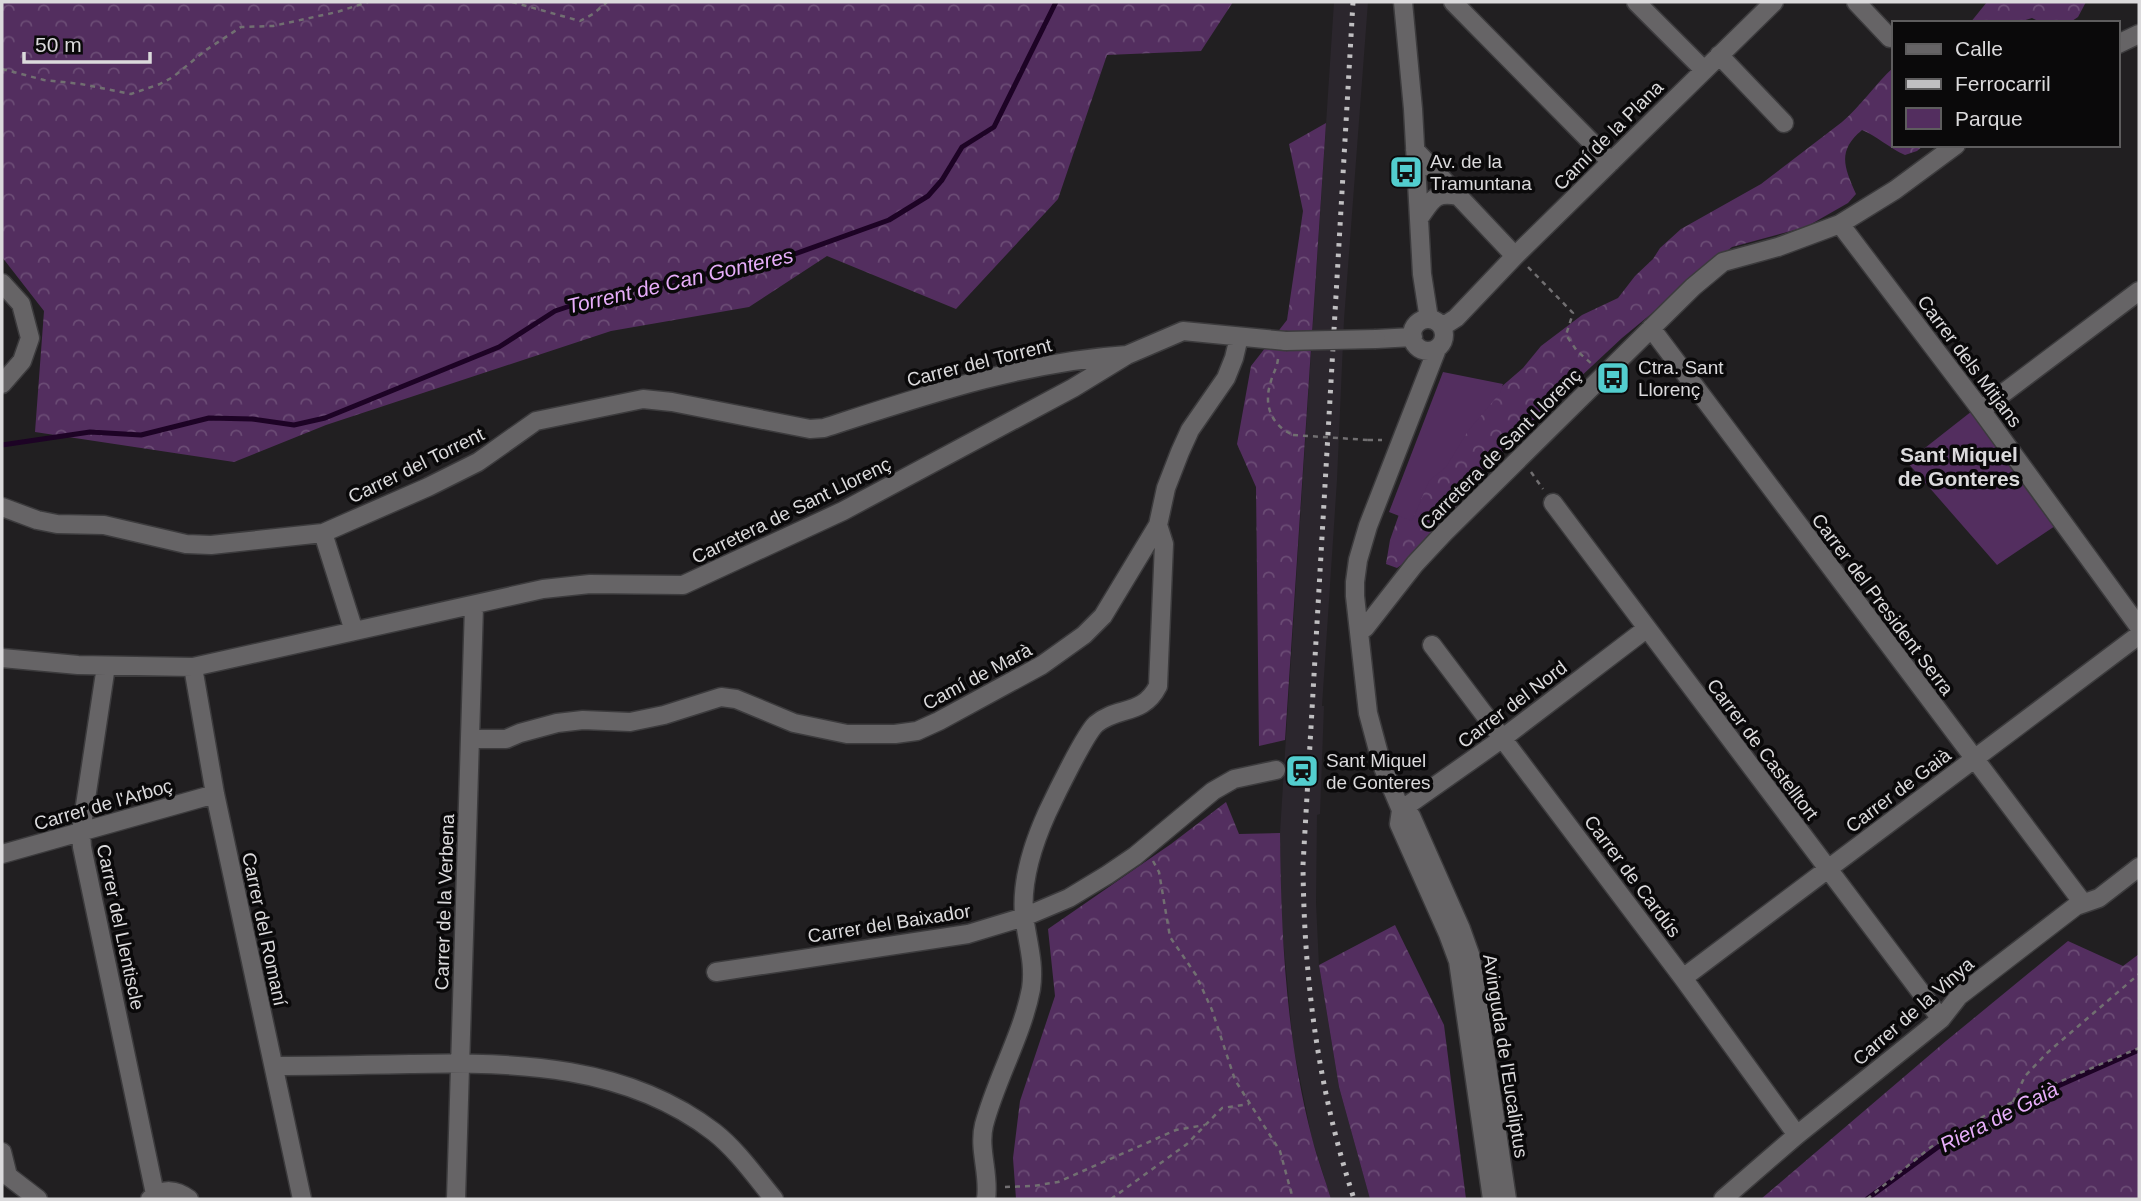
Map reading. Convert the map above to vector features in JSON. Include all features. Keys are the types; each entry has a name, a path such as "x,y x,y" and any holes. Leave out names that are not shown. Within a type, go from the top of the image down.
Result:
{"street":[{"path":"1359,630 1355,596 1359,559 1368,526 1416,404 1423,345 1444,339 1435,323 1422,274 1416,150 1403,2"},
{"path":"1453,2 1611,162"},
{"path":"1636,2 1704,70"},
{"name":"Camí de la Plana","path":"1423,345 1416,325 1456,318 1515,256 1774,2"},
{"path":"1856,2 1891,38"},
{"path":"2120,43 2139,34"},
{"path":"1719,55 1784,123"},
{"name":"Carretera de Sant Llorenç","path":"1359,630 1365,628 1415,564 1693,287 1724,262 1778,247 1840,224 1895,190 1953,147"},
{"path":"1416,150 1515,256"},
{"path":"1420,217 1436,196 1458,196"},
{"name":"Carrer dels Mitjans","path":"1840,224 1981,410 2139,627"},
{"path":"2,283 21,304 30,338 22,360 2,384"},
{"path":"1981,410 2139,290"},
{"name":"Carrer del President Serra","path":"1651,328 2082,904"},
{"name":"Carretera de Sant Llorenç","path":"2,658 106,666 193,667 543,589 590,584 683,585 843,511 1073,388 1127,355 1183,331 1282,342 1376,338 1423,345"},
{"name":"Camí de Marà","path":"471,739 506,739 570,721 601,719 630,722 664,715 721,697 736,699 794,723 847,734 917,732 1042,665 1084,635 1103,616 1158,524 1166,488 1180,452 1190,430 1226,378 1239,337"},
{"name":"Carrer del Torrent","path":"2,506 37,520 125,529 186,544 211,545 323,533 478,462 536,421 643,399 672,402 810,429 824,428 928,393 995,376 1083,359 1127,355"},
{"name":"Carrer de Castelltort","path":"1553,503 1941,1019"},
{"path":"987,1193 984,1127 1030,990 1032,958 1024,917 1025,878 1047,813 1089,734 1096,724 1142,705 1152,697 1158,686 1164,544 1158,524"},
{"path":"323,533 354,631"},
{"name":"Carrer de la Verbena","path":"456,1199 474,606"},
{"name":"Carrer del Nord","path":"1401,810 1503,738 1646,629"},
{"name":"Avinguda de l'Eucaliptus","path":"1359,630 1368,713 1382,765 1401,810 1399,824 1458,961 1492,1199"},
{"name":"Carrer de Gaià","path":"1683,978 2139,635"},
{"name":"Carrer de Cardús","path":"1432,645 1683,978 1797,1135"},
{"name":"Carrer del Llentiscle","path":"106,666 81,831 82,847 153,1197"},
{"name":"Carrer del Romaní","path":"193,667 215,794 302,1199"},
{"name":"Carrer del Baixador","path":"716,972 968,934 1024,917 1069,898 1143,849 1213,791 1234,779 1276,770"},
{"name":"Carrer de l'Arboç","path":"2,854 215,794"},
{"name":"Avinguda de l'Eucaliptus","path":"1401,810 1410,816 1471,957 1507,1199"},
{"name":"Carrer de la Vinya","path":"1723,1199 1797,1135 1941,1019 1959,996 2076,906 2099,898 2139,867"},
{"path":"274,1066 459,1063 548,1068 596,1076 639,1090 693,1117 716,1133 740,1157 774,1199"},
{"path":"2,1152 8,1176 38,1199"},
{"path":"153,1197 173,1191 189,1199"}],"path":[{"path":"2,69 44,80 131,94 173,77 206,50 241,27 273,26 337,12 368,2"},
{"path":"512,2 580,21 607,2"},
{"path":"1515,256 1543,280 1573,313 1566,335 1577,351 1591,363"},
{"path":"1282,342 1271,381 1270,412 1275,425 1293,435 1368,440"},
{"path":"1520,458 1553,503"},
{"path":"1143,849 1159,872 1170,937 1196,975 1212,1010 1235,1080 1280,1151 1293,1199"},
{"path":"2013,1102 2025,1076 2047,1053 2139,974"},
{"path":"1867,1199 1931,1147 2013,1102 2024,1101 2047,1087 2139,1048"},
{"path":"1111,1199 1187,1144 1222,1108 1249,1104"},
{"path":"987,1193 1058,1182 1175,1130 1205,1125"}],"shaded area":[{"path":"1334,2 1368,2 1344,320 1337,480 1322,706 1316,903 1319,965 1339,1087 1370,1199 1331,1199 1312,1139 1293,1045 1280,905 1280,833"}],"green space":[{"path":"2,2 1233,2 1201,51 1107,55 1058,199 956,309 827,256 749,307 611,331 326,425 234,462 35,432 44,311 2,257"},
{"path":"1987,2 2086,2 2078,17 2072,21 2038,21 2032,18 2022,21 1972,21"},
{"path":"1892,69 1892,147 1922,147 1905,155 1862,130 1846,152 1848,176 1856,194 1848,203 1806,227 1732,247 1622,338 1515,438 1419,550 1397,568 1386,564 1390,540 1403,503 1493,394 1523,368 1541,346 1582,315 1618,298 1660,248 1681,229 1761,184 1842,122"},
{"path":"1326,123 1285,740 1259,746 1256,487 1237,444 1251,366 1287,320 1303,211 1289,144"},
{"path":"1443,372 1503,384 1500,393 1468,431 1446,467 1429,481 1412,521 1389,512"},
{"path":"1972,411 2055,526 1997,565 1907,462"},
{"path":"1226,802 1239,834 1280,833 1284,948 1296,1063 1314,1146 1331,1199 1016,1199 1013,1158 1020,1101 1055,996 1048,929 1171,844"},
{"path":"1395,925 1444,1025 1466,1199 1370,1199 1339,1087 1319,965"},
{"path":"2068,941 2123,966 2139,954 2139,1199 1761,1199 1946,1041"}],"waterway":[{"name":"Torrent de Can Gonteres","path":"2,445 90,432 141,435 209,418 252,419 294,425 325,418 499,347 555,311 597,297 778,260 889,220 928,196 942,180 962,147 994,127 1056,2"},
{"name":"Riera de Gaià","path":"1867,1199 1938,1147 2024,1101 2139,1050"}],"railway":[{"path":"1353,2 1303,865 1306,951 1315,1034 1331,1116 1354,1199"}],"place":[{"name":"Av. de la Tramuntana","path":"1406,172"},
{"name":"Ctra. Sant Llorenç","path":"1613,378"},
{"name":"Sant Miquel de Gonteres","path":"1302,771"}],"district":[{"name":"Sant Miquel de Gonteres","path":"1959,467"}]}
